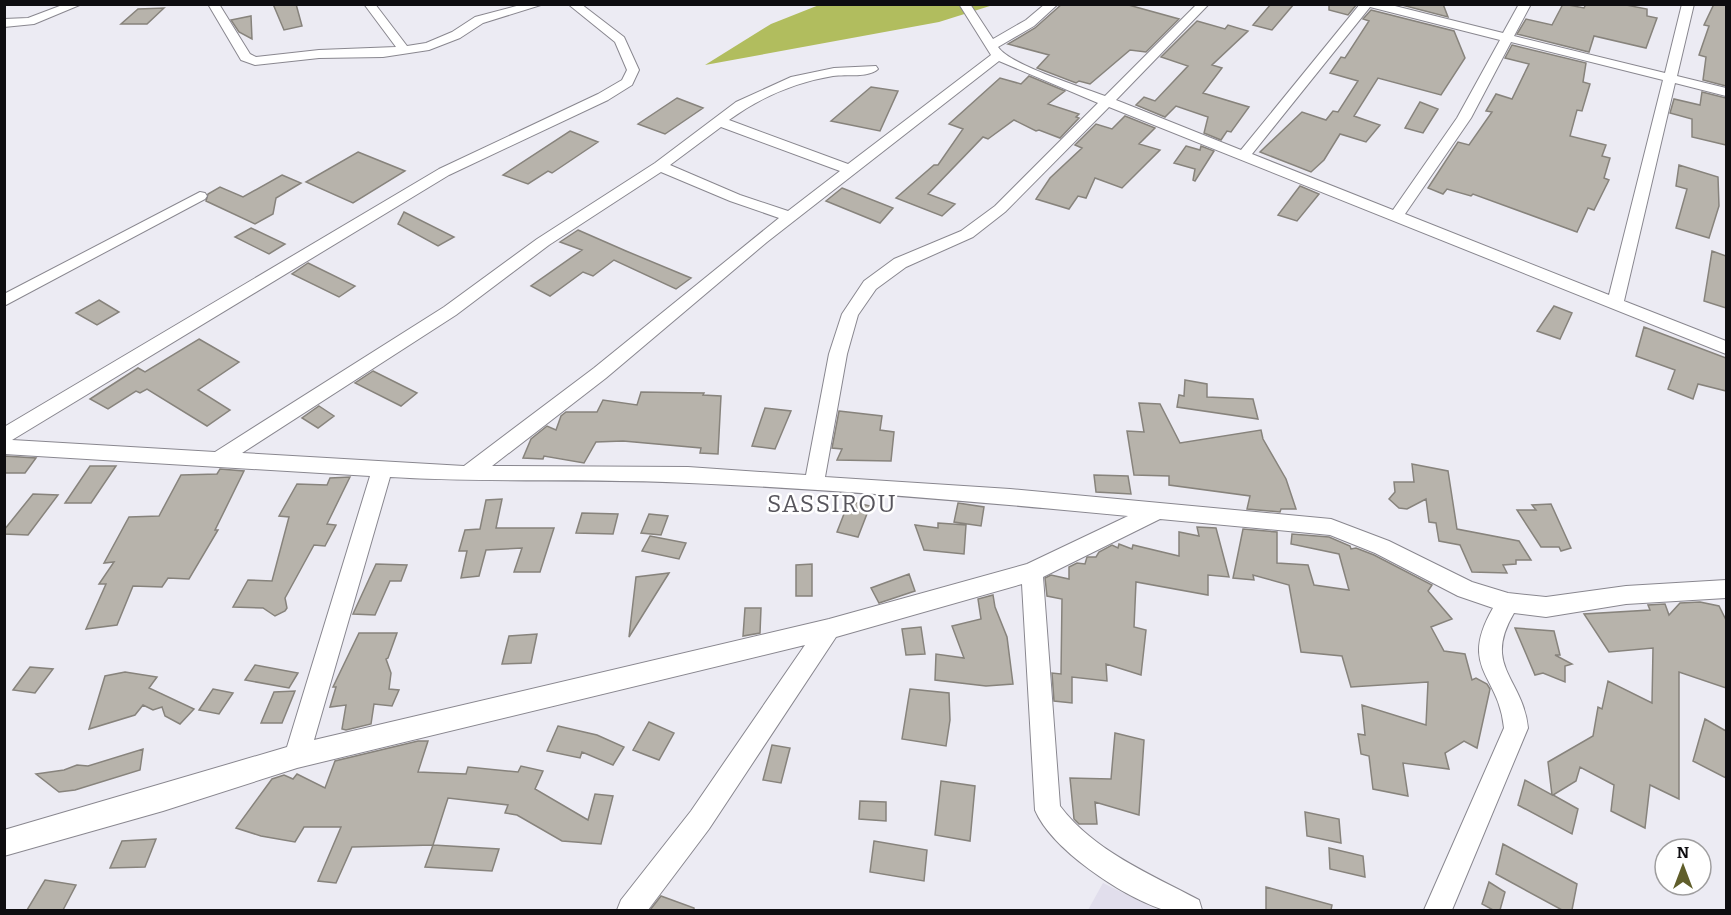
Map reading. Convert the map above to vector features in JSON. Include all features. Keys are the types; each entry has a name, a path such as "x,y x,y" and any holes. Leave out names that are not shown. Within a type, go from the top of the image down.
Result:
{"street":[{"path":"4,23 30,21 77,4"},
{"path":"213,4 245,57 255,61 319,54 404,50 429,46 456,35 479,20 539,4"},
{"path":"369,4 404,50"},
{"path":"4,436 444,172 593,102 627,82 633,70 620,40 573,4"},
{"path":"964,4 995,51 1108,101 1726,348"},
{"path":"468,474 600,373 761,239 852,171 1053,4"},
{"path":"814,483 838,354 850,314 870,285 900,263 968,234 992,215 1204,4"},
{"path":"1244,155 1369,4 1726,92"},
{"path":"1396,216 1464,118 1525,4"},
{"path":"1615,303 1688,4"},
{"path":"217,460 450,310 543,242 660,166 741,105 796,80 834,72 873,69"},
{"path":"720,122 767,137 852,171"},
{"path":"660,166 735,198 792,217"},
{"path":"4,301 200,196"},
{"path":"4,447 468,474 688,475 1161,510 1330,527 1382,547 1466,589 1508,603 1546,607 1626,595 1726,589"},
{"path":"297,756 381,469"},
{"path":"4,843 163,798 297,756 830,629 1032,572 1161,510"},
{"path":"1032,572 1048,810 1058,828 1082,848 1189,910"},
{"path":"1438,910 1516,728 1516,714 1493,667 1488,647 1495,626 1508,603"},
{"path":"632,910 700,820 830,629"}],"shaded area":[{"path":"1103,883 1158,910 1088,910"}],"green space":[{"path":"819,5 993,5 939,22 705,65 771,24"}],"building":[{"path":"273,4 296,4 302,26 284,30"},
{"path":"1062,4 1125,4 1179,19 1146,52 1130,50 1090,84 1079,81 1076,83 1037,68 1049,55 1008,44 1035,28"},
{"path":"1271,4 1294,4 1272,30 1253,25"},
{"path":"1329,4 1357,4 1348,15 1329,10"},
{"path":"1398,4 1443,4 1448,17"},
{"path":"1563,4 1584,8 1586,4 1621,4 1647,9 1647,16 1657,18 1646,48 1594,36 1589,52 1517,34 1526,19 1552,25"},
{"path":"1714,4 1726,4 1726,86 1703,80 1706,57 1699,55 1709,26 1704,25"},
{"path":"164,8 147,24 121,24 138,9"},
{"path":"1371,10 1454,31 1465,58 1441,95 1378,78 1354,116 1380,125 1366,142 1340,134 1324,160 1311,172 1260,152 1302,112 1326,120 1333,111 1338,112 1358,81 1330,73 1341,57 1345,58 1369,21 1363,19"},
{"path":"251,16 252,39 239,32 231,20"},
{"path":"1197,21 1225,29 1228,25 1248,31 1212,65 1222,68 1203,93 1249,107 1231,132 1227,131 1221,140 1204,133 1208,117 1176,106 1165,117 1136,105 1144,97 1155,101 1188,66 1161,57"},
{"path":"1512,45 1586,63 1583,82 1590,84 1582,111 1577,110 1570,136 1606,145 1602,156 1610,158 1604,178 1609,180 1594,210 1588,208 1577,232 1473,194 1471,196 1447,189 1443,194 1428,188 1458,142 1469,145 1492,112 1486,111 1496,94 1512,99 1529,64 1505,58"},
{"path":"1029,76 1065,91 1048,104 1079,114 1076,117 1079,118 1060,138 1036,131 1014,120 988,139 983,137 928,194 955,204 942,216 896,198 934,165 938,165 963,129 949,124 1000,78 1021,84"},
{"path":"871,87 898,91 880,131 831,121"},
{"path":"1702,92 1726,98 1726,145 1692,137 1692,119 1670,113 1674,99 1700,105"},
{"path":"677,98 703,108 665,134 638,124"},
{"path":"1420,102 1438,109 1423,133 1405,128"},
{"path":"1125,116 1155,128 1139,144 1160,150 1122,188 1095,178 1086,198 1078,196 1069,209 1036,199 1050,178 1082,148 1075,145 1096,124 1112,129"},
{"path":"570,131 598,142 552,173 548,171 528,184 503,175"},
{"path":"1186,146 1200,150 1201,146 1214,151 1195,181 1193,180 1195,169 1174,163"},
{"path":"358,152 405,171 353,203 306,182"},
{"path":"1679,165 1718,177 1719,206 1709,238 1676,228 1687,189 1676,186"},
{"path":"282,175 301,183 276,198 273,214 255,224 206,201 208,194 220,187 243,197"},
{"path":"1300,186 1319,194 1297,221 1278,215"},
{"path":"842,188 893,208 880,223 826,201"},
{"path":"404,212 454,237 438,246 398,224"},
{"path":"251,228 285,244 269,254 235,237"},
{"path":"578,230 691,278 676,289 614,260 593,276 583,272 550,296 531,286 582,250 560,242"},
{"path":"1712,251 1726,256 1726,308 1704,301"},
{"path":"308,263 355,286 339,297 292,274"},
{"path":"99,300 119,312 97,325 76,313"},
{"path":"1554,306 1572,313 1560,339 1537,331"},
{"path":"1644,327 1726,358 1726,391 1698,384 1693,399 1668,389 1675,370 1636,356"},
{"path":"199,339 239,362 198,390 230,410 207,426 147,389 140,393 136,391 108,409 90,399 138,368 145,372"},
{"path":"373,371 417,393 401,406 355,383"},
{"path":"1185,380 1207,384 1207,397 1253,399 1258,419 1177,407 1179,395 1184,396"},
{"path":"641,392 704,393 703,395 721,396 718,454 700,453 701,448 623,441 596,442 584,463 544,456 543,459 523,458 531,439 547,426 556,430 561,416 566,412 597,412 603,400 637,405"},
{"path":"1139,403 1160,404 1180,443 1261,430 1263,439 1286,479 1296,509 1281,509 1280,512 1247,509 1250,496 1169,485 1169,476 1134,475 1127,431 1144,432"},
{"path":"319,406 334,416 318,428 302,418"},
{"path":"765,408 791,411 775,449 752,446"},
{"path":"839,411 882,416 880,430 894,432 891,461 837,460 842,449 832,448"},
{"path":"4,456 36,458 25,473 4,473"},
{"path":"1412,464 1448,471 1457,529 1519,541 1531,560 1516,560 1516,564 1503,565 1507,573 1472,572 1460,545 1439,541 1436,523 1429,522 1426,499 1407,509 1399,508 1389,499 1395,492 1394,482 1414,482"},
{"path":"90,466 116,466 91,503 65,503"},
{"path":"220,469 244,471 215,530 218,530 189,579 168,578 162,587 133,586 117,625 86,629 106,584 99,584 114,562 104,563 129,517 159,516 181,475 217,474"},
{"path":"1094,475 1128,476 1131,494 1096,492"},
{"path":"350,477 327,524 336,525 325,546 314,545 285,598 287,608 285,611 275,616 263,608 233,607 248,580 272,581 289,517 279,516 297,484 327,485 330,478"},
{"path":"33,494 58,495 28,535 4,534 4,530"},
{"path":"502,499 496,528 554,528 540,572 514,572 522,548 486,550 479,576 461,578 467,551 459,551 465,530 480,529 486,500"},
{"path":"849,501 870,506 858,537 837,532"},
{"path":"958,503 984,507 981,526 954,522"},
{"path":"1551,504 1571,548 1561,551 1559,547 1541,547 1517,510 1536,510 1532,505"},
{"path":"582,513 618,514 613,534 576,533"},
{"path":"649,514 668,516 661,535 641,533"},
{"path":"938,523 966,525 964,554 924,550 915,525 938,528"},
{"path":"1197,527 1216,528 1229,577 1208,575 1208,595 1136,582 1134,627 1146,630 1141,675 1106,664 1107,681 1072,677 1072,703 1054,701 1052,673 1061,674 1062,599 1047,596 1045,578 1051,575 1069,579 1069,567 1077,563 1085,564 1087,557 1096,557 1099,552 1112,545 1118,548 1119,544 1132,549 1133,545 1179,556 1179,532 1199,536"},
{"path":"1243,529 1277,532 1277,563 1308,565 1314,585 1349,590 1339,554 1291,544 1292,534 1329,537 1350,546 1351,549 1356,548 1374,555 1432,585 1428,591 1452,619 1431,627 1444,651 1465,654 1472,680 1476,678 1487,684 1490,689 1477,748 1464,741 1445,753 1449,769 1403,763 1408,796 1373,789 1369,756 1361,754 1358,734 1365,735 1362,705 1426,725 1428,682 1351,687 1342,656 1301,652 1289,585 1253,575 1254,580 1233,578"},
{"path":"650,536 686,543 679,559 642,551"},
{"path":"376,564 407,565 401,581 390,581 375,615 353,614"},
{"path":"812,564 812,596 796,596 796,565"},
{"path":"669,573 629,637 636,577"},
{"path":"909,574 915,591 879,603 871,588"},
{"path":"993,595 995,607 1007,637 1013,684 986,686 935,680 936,654 964,658 952,626 981,619 978,599"},
{"path":"1700,602 1719,606 1726,620 1726,688 1679,672 1679,799 1650,785 1645,828 1611,811 1614,785 1580,767 1576,781 1553,795 1578,809 1572,834 1518,805 1525,780 1552,795 1548,762 1593,736 1598,707 1602,709 1608,681 1652,703 1653,648 1609,652 1584,614 1650,610 1648,605 1665,604 1669,615 1680,603"},
{"path":"745,608 761,608 760,633 743,636"},
{"path":"921,627 925,654 906,655 902,629"},
{"path":"1515,628 1554,631 1560,655 1555,655 1572,664 1565,666 1565,682 1543,673 1535,675"},
{"path":"359,633 397,633 386,659 391,673 389,689 399,690 392,706 374,704 371,724 346,730 342,729 346,705 330,707 336,687 333,687"},
{"path":"537,634 531,663 502,664 509,636"},
{"path":"255,665 298,673 289,688 245,680"},
{"path":"30,667 53,669 35,693 13,690"},
{"path":"125,672 157,677 149,688 194,709 180,724 165,716 162,707 153,710 143,705 135,715 89,729 105,676"},
{"path":"213,689 233,693 219,714 199,710"},
{"path":"910,689 949,693 950,720 946,746 902,739"},
{"path":"295,691 282,723 261,723 274,692"},
{"path":"1705,719 1726,731 1726,778 1693,761"},
{"path":"649,722 674,733 659,760 633,750"},
{"path":"558,726 597,735 624,747 613,765 582,752 580,758 547,751"},
{"path":"1115,733 1144,740 1139,815 1095,802 1097,824 1079,824 1074,819 1070,778 1111,779"},
{"path":"418,741 428,741 418,772 466,774 468,767 518,772 521,766 543,771 535,789 588,820 595,794 613,796 601,844 562,841 517,815 505,813 508,805 448,798 433,845 352,847 336,883 318,881 341,827 304,827 295,842 261,836 236,828 272,779 284,775 293,779 297,774 325,788 335,761"},
{"path":"772,745 790,748 781,783 763,780"},
{"path":"143,749 140,770 75,790 59,792 36,774 64,770 77,765 88,766"},
{"path":"941,781 975,786 970,841 935,835"},
{"path":"860,801 886,802 886,821 859,819"},
{"path":"1305,812 1339,819 1341,843 1307,836"},
{"path":"156,839 145,867 110,868 122,841"},
{"path":"874,841 927,850 924,881 870,872"},
{"path":"1503,844 1577,884 1572,910 1562,910 1496,874"},
{"path":"433,845 499,849 492,871 425,867"},
{"path":"1329,848 1363,856 1365,877 1330,869"},
{"path":"45,880 76,885 63,910 27,910"},
{"path":"1489,882 1505,892 1500,910 1493,910 1482,904"},
{"path":"1266,887 1332,905 1331,910 1266,910"},
{"path":"661,896 694,908 694,910 650,910"}],"district":[{"name":"SASSIROU","path":"832,504"}]}
